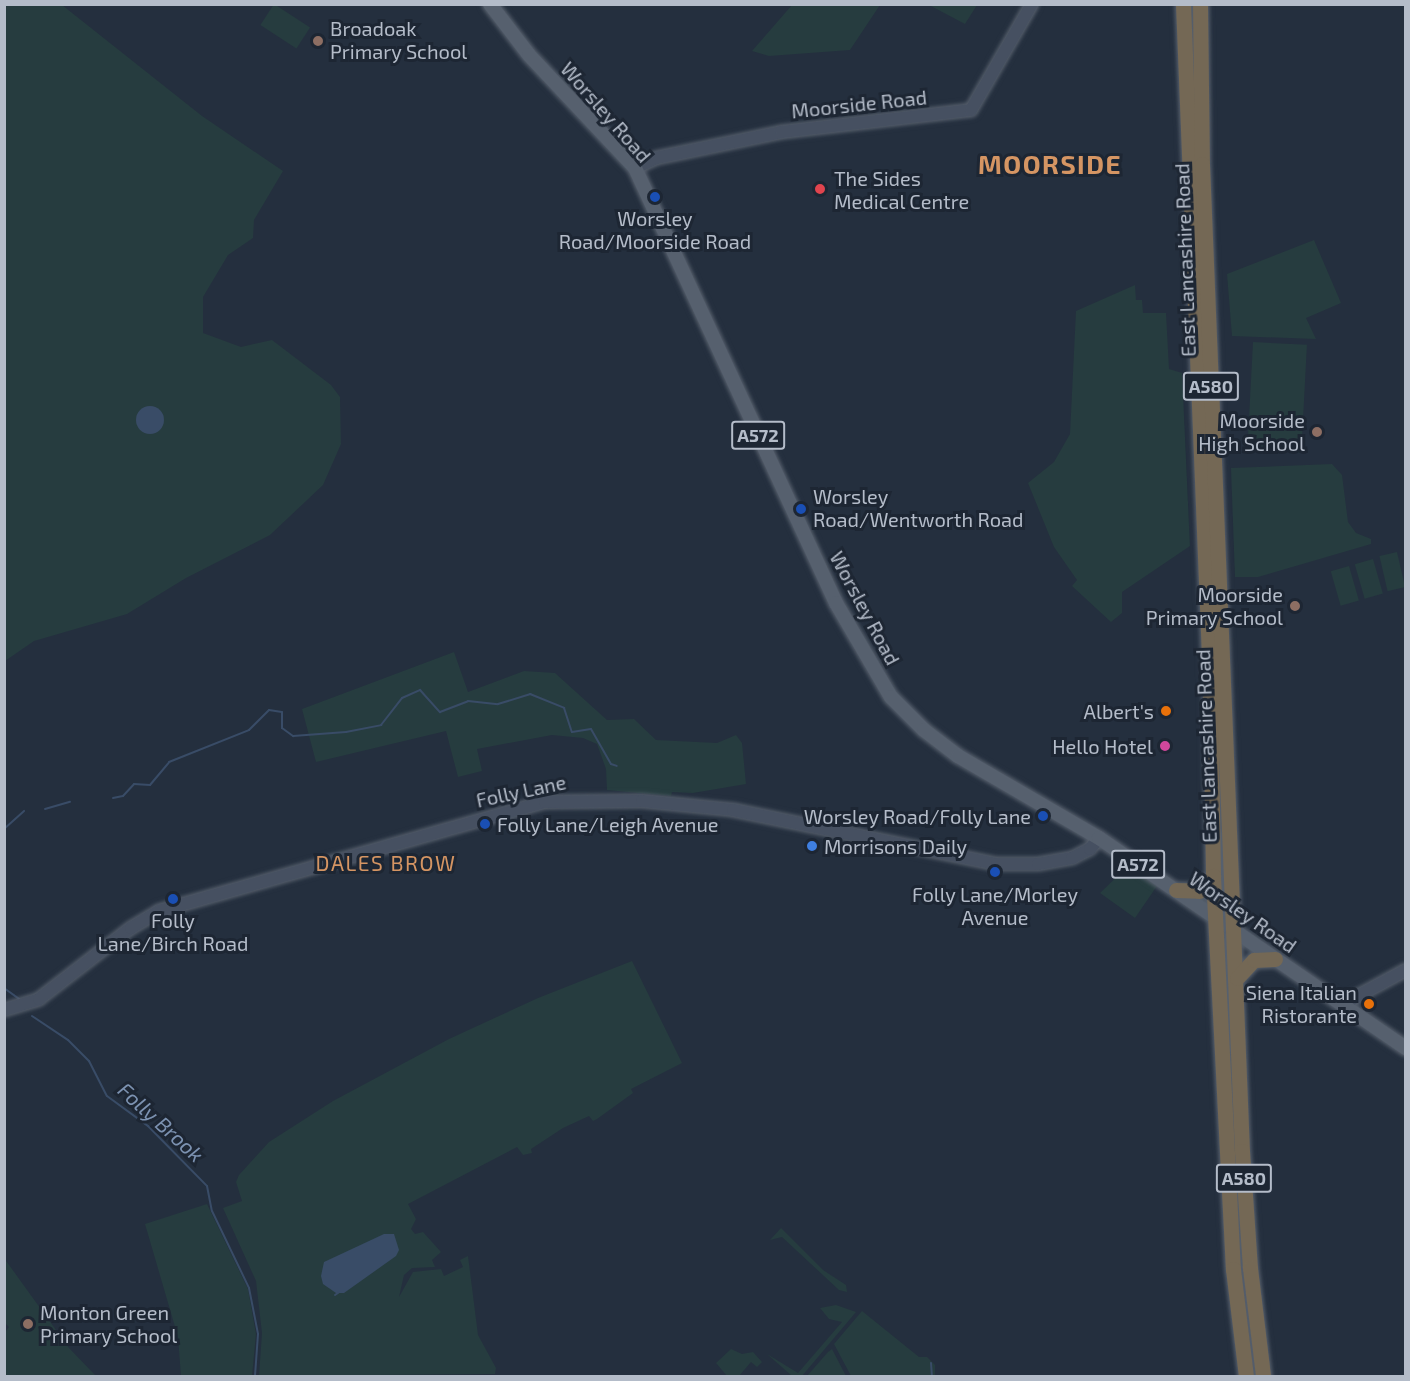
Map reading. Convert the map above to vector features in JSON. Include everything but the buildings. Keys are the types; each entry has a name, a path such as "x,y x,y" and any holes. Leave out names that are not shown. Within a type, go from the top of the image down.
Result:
{"highway":[{"name":"East Lancashire Road","path":"1183,4 1210,682 1213,876 1233,1269 1246,1377"},
{"name":"East Lancashire Road","path":"1200,4 1200,100 1248,1247 1263,1377"},
{"path":"1176,890 1199,891 1213,876"},
{"path":"1237,978 1254,960 1275,959"}],"main road":[{"name":"Worsley Road","path":"490,4 529,55 634,168 836,603 891,697 924,730 958,756 1099,838 1406,1048"},
{"name":"Moorside Road","path":"634,168 665,155 781,132 971,110 1032,4"},
{"path":"1216,916 1222,910 1222,823 1227,768"},
{"name":"Folly Lane","path":"11,1009 42,997 130,928 159,911 545,802 632,801 733,810 1004,864 1072,858 1090,849 1099,838"},
{"path":"1223,1081 1229,1022 1227,945 1236,932"},
{"path":"1341,1005 1406,970"}],"green space":[{"path":"274,4 310,27 296,48 260,25"},
{"path":"4,5 62,5 202,116 283,171 254,220 253,238 228,255 203,297 203,333 241,347 272,340 331,385 340,397 341,444 323,485 270,535 186,578 127,614 34,641 5,661"},
{"path":"792,5 880,5 850,50 769,56 752,51"},
{"path":"929,5 977,5 965,24"},
{"path":"1314,240 1341,303 1306,318 1316,339 1232,336 1227,274"},
{"name":"Moorside High School","path":"1135,285 1136,300 1142,300 1143,313 1166,313 1169,369 1182,373 1190,546 1122,592 1122,613 1111,622 1072,586 1077,580 1054,547 1028,483 1054,462 1070,434 1076,311"},
{"path":"1253,342 1307,345 1301,453 1247,450"},
{"path":"1332,464 1342,475 1348,522 1356,533 1371,539 1371,544 1258,577 1235,577 1231,468"},
{"path":"1397,552 1405,587 1388,591 1379,556"},
{"path":"1373,559 1383,594 1365,599 1355,564"},
{"path":"1349,566 1359,601 1341,606 1331,571"},
{"path":"454,652 468,692 524,671 555,673 607,720 634,719 656,740 717,743 736,735 742,743 746,784 693,793 672,792 671,796 607,790 606,769 597,744 583,738 552,735 477,749 482,771 458,777 446,731 316,762 302,709"},
{"path":"1128,866 1157,886 1135,918 1100,893"},
{"path":"632,961 682,1063 631,1089 633,1093 597,1119 593,1121 589,1116 563,1128 531,1149 532,1153 523,1155 517,1147 408,1204 416,1219 411,1229 415,1234 423,1232 441,1252 432,1260 435,1267 412,1268 404,1275 399,1297 413,1272 441,1269 444,1276 463,1267 460,1260 468,1256 478,1335 496,1368 495,1374 259,1376 262,1333 256,1281 223,1208 242,1201 236,1182 239,1175 269,1142 333,1101 449,1039 538,998"},
{"path":"207,1204 248,1289 256,1334 252,1376 181,1376 178,1337 145,1224"},
{"path":"781,1228 823,1270 846,1285 847,1292 839,1290 782,1237 770,1240"},
{"name":"Monton Green Primary School","path":"4,1258 69,1348 96,1376 5,1376 5,1332 9,1327 5,1323"},
{"path":"836,1305 856,1312 802,1376 792,1376 767,1354 798,1373 842,1322 829,1319 820,1308"},
{"path":"862,1311 919,1357 927,1357 935,1365 935,1376 851,1376 834,1344"},
{"path":"731,1349 742,1354 753,1352 762,1362 757,1367 751,1362 739,1376 727,1376 716,1363"},
{"path":"832,1349 846,1376 807,1376 828,1352"}],"water":[{"path":"150,406 160,410 164,420 160,430 150,434 140,430 136,420 140,410"},
{"path":"384,1234 394,1234 399,1250 396,1256 344,1293 336,1293 323,1284 321,1276 324,1262"}],"waterway":[{"path":"113,798 123,796 134,784 150,785 169,762 249,730 269,710 282,712 282,728 293,736 346,732 381,725 402,698 420,690 440,712 468,701 498,704 530,694 564,708 572,732 591,729 611,764 617,766"},
{"path":"45,809 70,802"},
{"path":"4,829 24,811"},
{"name":"Folly Brook","path":"4,988 19,999"},
{"name":"Folly Brook","path":"32,1016 68,1040 89,1061 107,1096 148,1126 207,1186 212,1211 249,1288 258,1334 255,1376"},
{"path":"931,1363 932,1376"}],"place":[{"name":"Broadoak Primary School","path":"318,41"},
{"name":"The Sides Medical Centre","path":"820,189"},
{"name":"Worsley Road/Moorside Road","path":"655,197"},
{"name":"Moorside High School","path":"1317,432"},
{"name":"Worsley Road/Wentworth Road","path":"801,509"},
{"name":"Moorside Primary School","path":"1295,606"},
{"name":"Albert's","path":"1166,711"},
{"name":"Hello Hotel","path":"1165,746"},
{"name":"Worsley Road/Folly Lane","path":"1043,816"},
{"name":"Folly Lane/Leigh Avenue","path":"485,824"},
{"name":"Morrisons Daily","path":"812,846"},
{"name":"Folly Lane/Morley Avenue","path":"995,872"},
{"name":"Folly Lane/Birch Road","path":"173,899"},
{"name":"Siena Italian Ristorante","path":"1369,1004"},
{"name":"Monton Green Primary School","path":"28,1324"}],"district":[{"name":"MOORSIDE","path":"1050,164"},
{"name":"DALES BROW","path":"386,863"}]}
